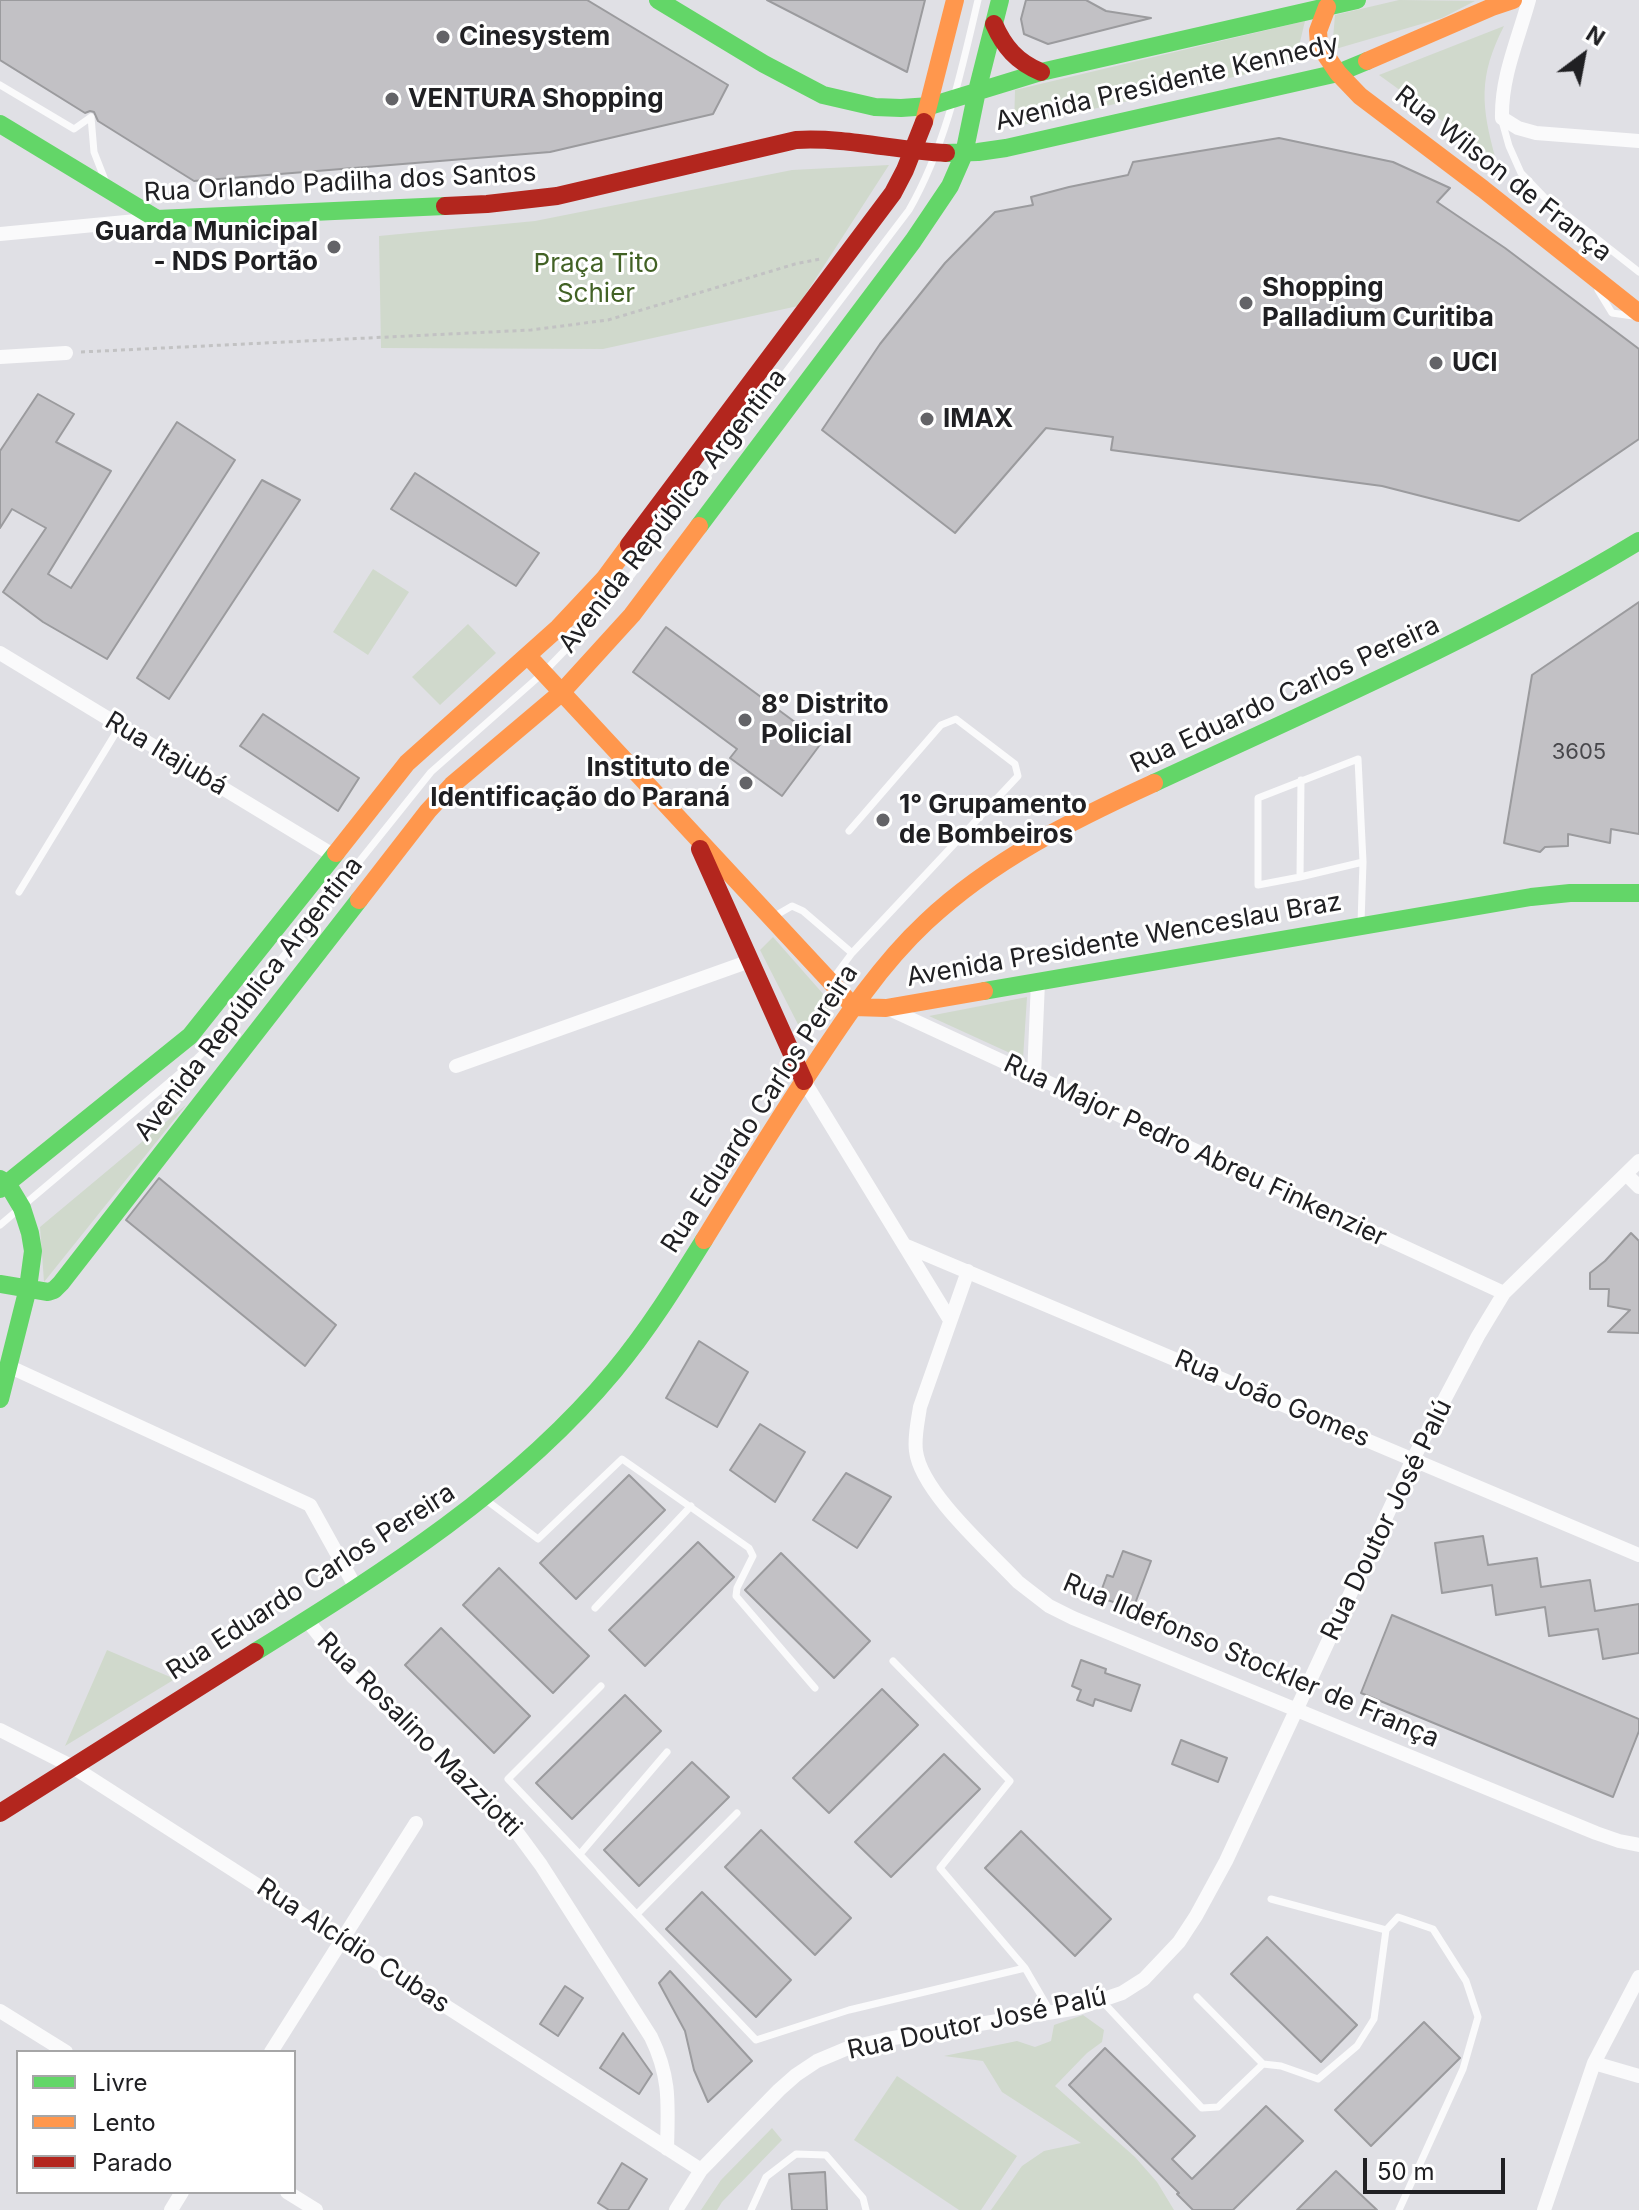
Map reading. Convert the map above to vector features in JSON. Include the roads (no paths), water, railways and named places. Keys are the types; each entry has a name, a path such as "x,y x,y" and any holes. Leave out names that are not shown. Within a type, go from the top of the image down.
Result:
{"street":[{"name":"Avenida Presidente Kennedy","path":"658,0 764,64 823,95 875,107 901,108 930,106 1041,72 1357,0"},
{"name":"Avenida República Argentina","path":"2,1184 190,1036 407,763 528,656 604,579 893,193 915,151 930,106 955,0"},
{"name":"Avenida República Argentina","path":"0,1284 48,1292 61,1283 440,797 561,693 632,615 925,224 950,186 964,154 1000,0"},
{"name":"Avenida Presidente Kennedy","path":"964,154 1006,148 1338,73 1513,0"},
{"path":"1529,0 1505,79 1501,98 1502,118 1518,128 1536,133 1639,141"},
{"name":"Rua Wilson de França","path":"1327,7 1318,31 1319,45 1338,73 1360,96 1483,189 1639,314"},
{"path":"994,24 1012,56 1021,64 1041,72"},
{"path":"0,124 157,219"},
{"name":"Rua Orlando Padilha dos Santos","path":"0,234 157,219 518,201 557,196 815,138 964,154"},
{"path":"0,357 66,353"},
{"name":"Rua Eduardo Carlos Pereira","path":"0,1813 426,1542 484,1499 558,1433 617,1368 661,1307 854,1007 927,921 991,871 1119,800 1452,647 1556,591 1639,541"},
{"name":"Rua Itajubá","path":"0,653 333,855"},
{"path":"528,656 854,1007"},
{"path":"694,835 804,1081 950,1320"},
{"name":"Avenida Presidente Wenceslau Braz","path":"854,1007 886,1008 1531,897 1570,893 1639,893"},
{"path":"456,1066 750,961"},
{"path":"1034,1076 1038,982"},
{"name":"Rua Major Pedro Abreu Finkenzier","path":"886,1008 1504,1293"},
{"name":"Rua Doutor José Palú","path":"676,2210 701,2170 779,2090 817,2061 848,2048 887,2039 1051,2013 1102,2001 1122,1993 1161,1964 1203,1905 1226,1861 1413,1459 1504,1293 1639,1161"},
{"path":"1626,1174 1639,1187"},
{"path":"0,1399 28,1288 33,1251 22,1208 2,1184"},
{"name":"Rua João Gomes","path":"904,1245 1639,1555"},
{"name":"Rua Ildefonso Stockler de França","path":"968,1271 920,1407 916,1450 921,1470 932,1490 1018,1582 1049,1606 1073,1618 1596,1833 1639,1845"},
{"path":"8,1366 310,1505 356,1588"},
{"name":"Rua Rosalino Mazziotti","path":"306,1619 353,1677 481,1793 516,1831 541,1865 661,2056 667,2078 667,2149"},
{"name":"Rua Alcídio Cubas","path":"0,1730 73,1767 701,2170"},
{"path":"272,2050 416,1823"},
{"path":"1544,2210 1594,2063 1639,1977"},
{"path":"0,2011 63,2050"},
{"path":"1594,2063 1639,2076"},
{"path":"290,2194 316,2210"}],"lane":[{"path":"0,1225 217,1039 425,778 543,673 635,574 890,237 925,183 954,98 978,0"},
{"path":"0,85 74,129 91,117 94,152 101,175 114,193"},
{"path":"1502,118 1509,146 1521,173 1544,197 1639,272"},
{"path":"830,982 852,953 1018,776 1015,764 956,719 941,725 849,831"},
{"path":"19,892 120,726"},
{"path":"1361,926 1363,862 1358,759 1258,798 1258,885 1363,862"},
{"path":"1300,877 1301,780"},
{"path":"771,918 792,906 803,911 852,953"},
{"path":"484,1499 538,1539 622,1459 749,1548 753,1556 736,1596 815,1688"},
{"path":"595,1608 691,1506"},
{"path":"893,1661 1010,1781 940,1868 1025,1968 1051,2013"},
{"path":"601,1686 508,1779 756,2040 849,2010 1025,1968"},
{"path":"580,1854 667,1752"},
{"path":"637,1914 737,1813"},
{"path":"1271,1899 1386,1930"},
{"path":"1197,1997 1263,2064 1281,2066 1318,2079 1357,2046 1374,2019 1386,1930 1398,1917 1433,1929 1466,1981 1478,2017 1463,2069 1399,2210"},
{"path":"1102,2001 1202,2108 1218,2107 1263,2064"},
{"path":"751,2210 766,2177 796,2154 826,2155 863,2198 866,2210"}],"place":[{"name":"Cinesystem","path":"443,37"},
{"name":"VENTURA Shopping","path":"392,99"},
{"name":"Guarda Municipal - NDS Portão","path":"334,247"},
{"name":"Shopping Palladium Curitiba","path":"1246,303"},
{"name":"UCI","path":"1436,363"},
{"name":"IMAX","path":"927,419"},
{"name":"8° Distrito Policial","path":"745,720"},
{"name":"Instituto de Identificação do Paraná","path":"746,783"},
{"name":"1° Grupamento de Bombeiros","path":"883,820"}],"park label":[{"name":"Praça Tito Schier","path":"596,279"}]}
